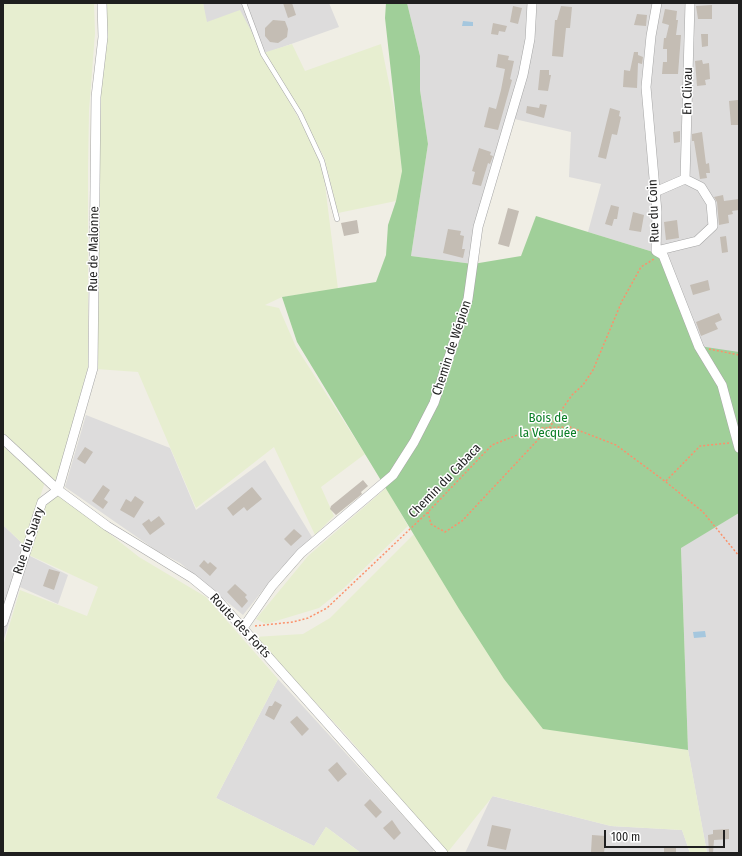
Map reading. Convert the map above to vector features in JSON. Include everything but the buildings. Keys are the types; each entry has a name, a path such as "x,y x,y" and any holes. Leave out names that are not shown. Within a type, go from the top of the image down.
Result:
{"street":[{"name":"Rue de Malonne","path":"58,490 93,368 96,97 103,37 102,3"},
{"name":"Rue du Coin","path":"657,3 651,36 646,87 657,212 659,253 699,347 722,385 738,445"},
{"name":"En Clivau","path":"685,179 690,3"},
{"name":"Chemin de Wépion","path":"243,628 272,586 301,553 393,475 414,442 434,403 468,299 478,228 523,75 530,39 534,5"},
{"path":"655,192 685,179 701,187 711,203 713,226 697,241 659,253"},
{"name":"Route des Forts","path":"3,439 58,490 107,526 192,578 214,596 443,853"},
{"name":"Rue du Suary","path":"3,622 42,502 58,490"}],"lane":[{"path":"244,3 263,54 300,114 322,162 337,220"}],"path":[{"path":"428,512 431,524 446,532 462,521 549,428 572,394 583,385 593,370 622,301 641,267 659,253"},
{"path":"699,347 739,355"},
{"name":"Chemin du Cabaca","path":"243,628 293,622 308,618 327,608 428,512 492,445 535,428 570,427 616,445 704,512 739,556"},
{"path":"666,482 700,446 738,445"}],"shaded area":[{"path":"203,3 329,3 339,27 263,54 206,22"},
{"path":"407,3 532,3 532,9 538,3 739,3 739,353 699,347 663,255 588,232 601,184 569,177 571,132 510,118 473,264 411,256 428,144 420,90 420,56"},
{"path":"86,415 170,448 196,510 265,460 312,537 302,549 279,570 243,615 180,563 157,551 65,487"},
{"path":"739,513 739,853 707,853 688,750 681,547"},
{"path":"3,525 24,545 28,555 68,575 58,604 20,587 3,642"},
{"path":"278,679 434,850 432,853 361,853 326,827 314,846 216,798"},
{"path":"492,796 611,826 682,830 690,853 465,853"}],"green space":[{"path":"3,3 94,3 95,33 89,111 88,168 88,367 56,483 3,435"},
{"path":"105,3 203,3 207,22 240,10 263,53 292,44 305,71 381,44 396,117 402,171 396,201 338,213 324,157 282,80 266,59 322,161 338,289 282,297 265,305 279,308 296,347 365,454 321,487 334,516 315,535 274,447 196,508 138,372 96,369 99,106"},
{"name":"Bois de la Vecquée","path":"386,3 407,3 420,56 420,90 428,144 411,256 473,264 521,256 536,216 663,255 699,346 739,352 739,513 681,548 688,750 543,729 504,679 459,609 297,342 282,297 376,282 386,255 388,225 396,201 402,171 385,18"},
{"path":"3,446 45,482 24,545 3,525"},
{"path":"386,488 408,526 344,588 319,608 266,624 256,619 308,556"},
{"path":"58,493 139,557 206,597 278,679 216,798 314,846 326,827 361,853 3,853 3,646 20,590 87,616 98,587 29,555 46,504"},
{"path":"415,533 622,741 688,750 707,853 690,853 682,830 611,826 493,796 447,853 346,735 254,637 303,634 330,618"}],"water":[{"path":"463,21 473,22 473,26 462,26"},
{"path":"705,631 706,637 694,638 693,632"}]}
